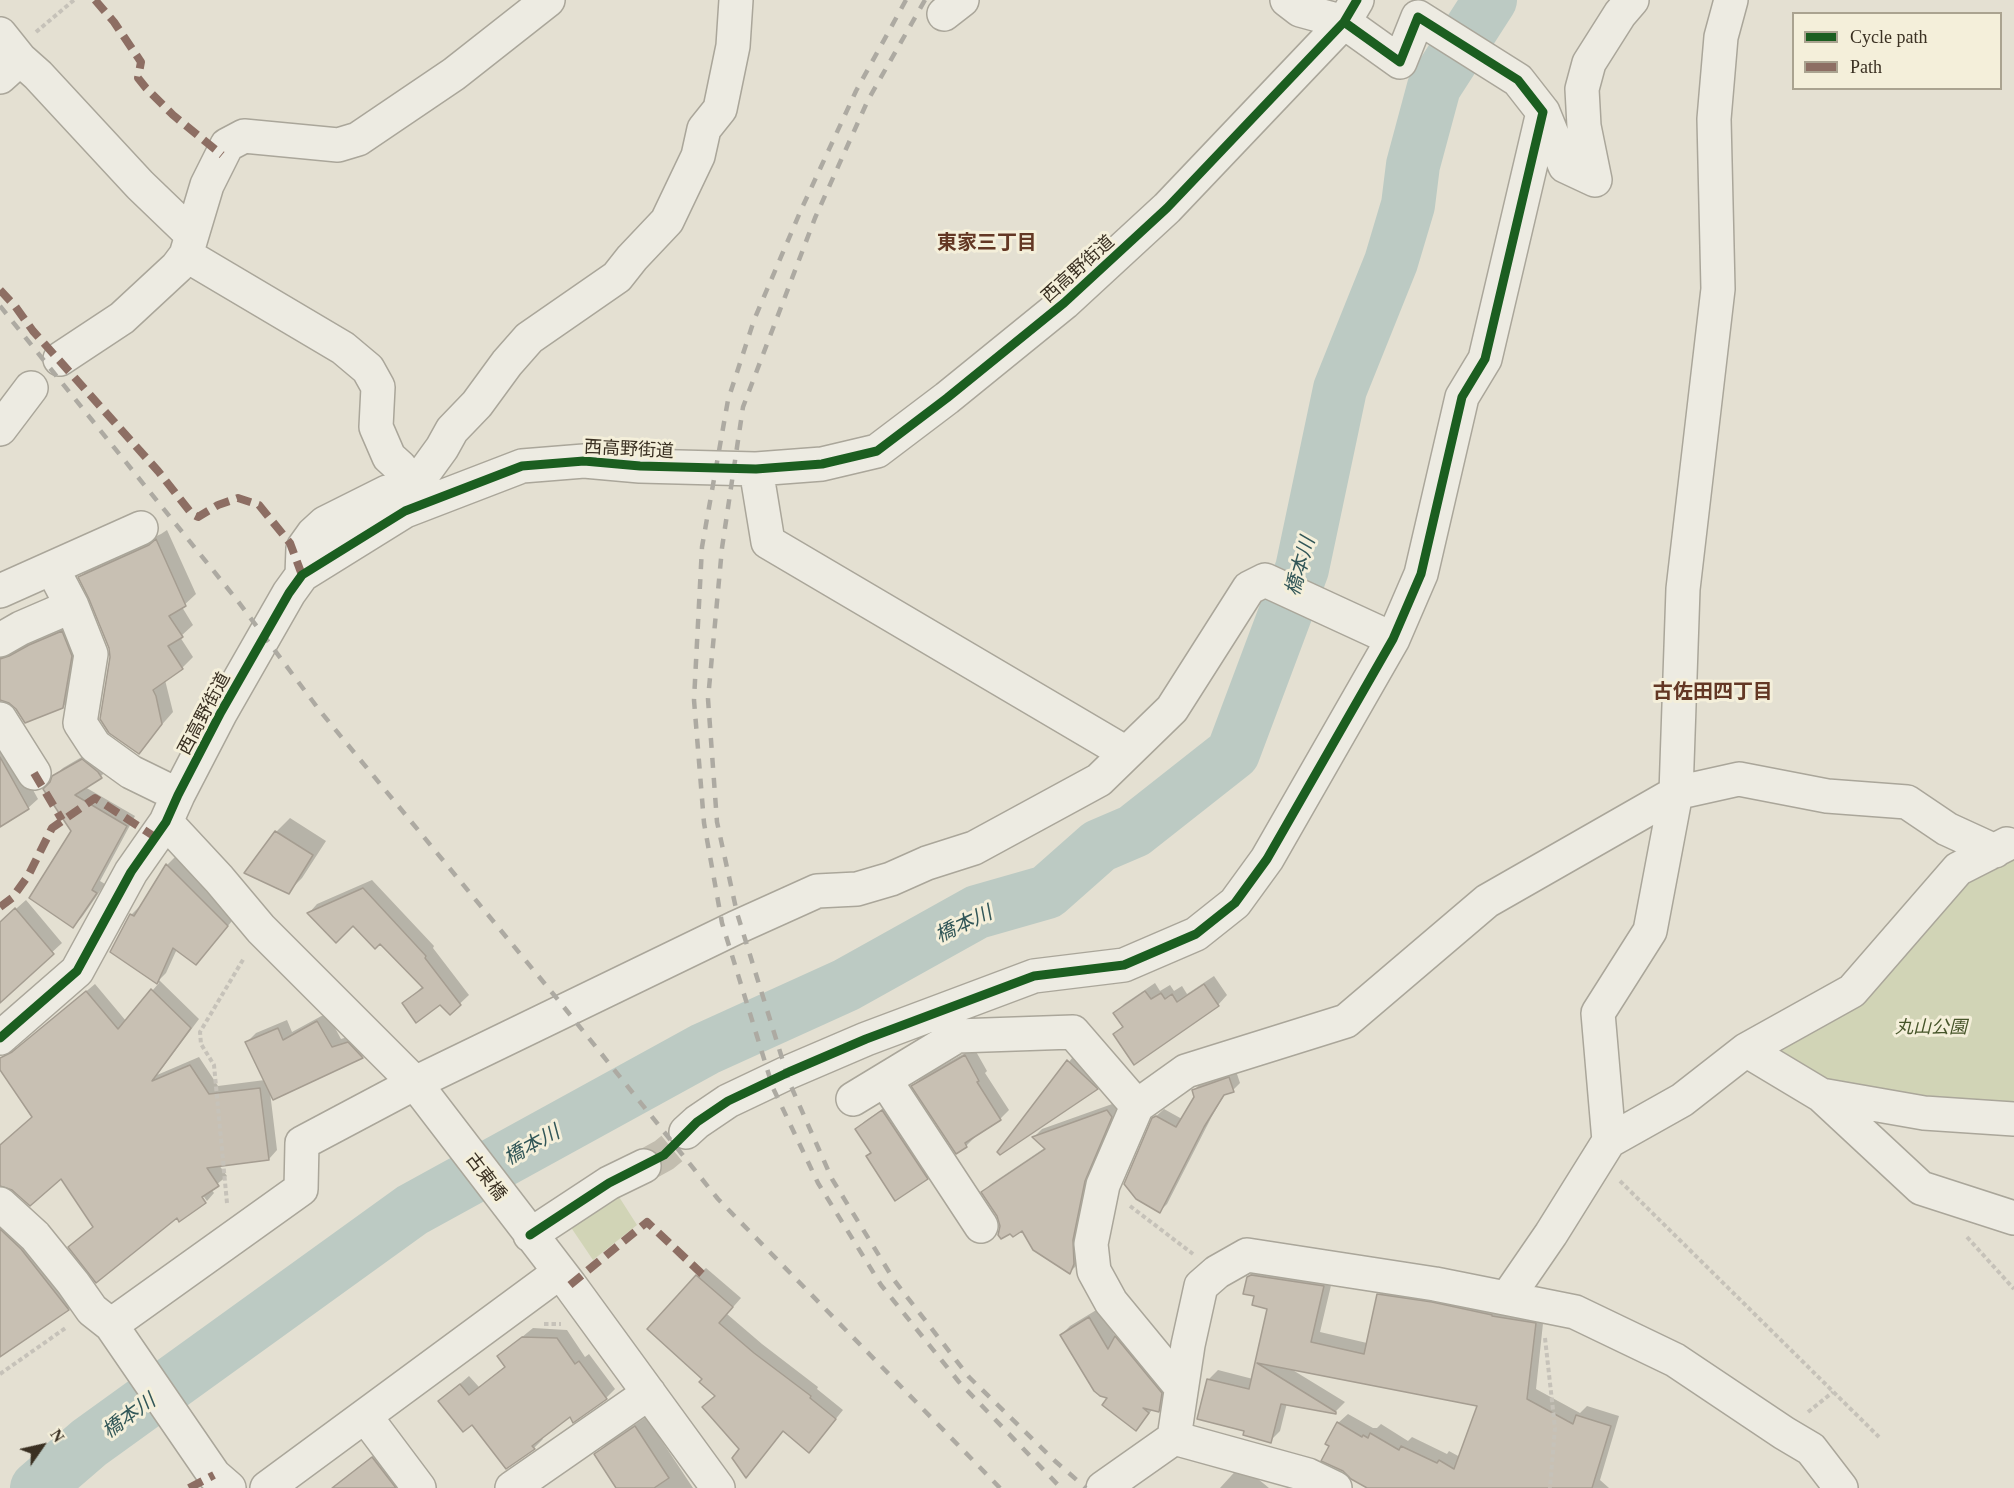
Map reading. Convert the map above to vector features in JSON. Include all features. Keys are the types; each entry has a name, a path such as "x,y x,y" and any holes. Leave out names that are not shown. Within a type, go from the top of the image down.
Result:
{"street":[{"path":"60,359 122,318 177,267 189,245 207,185 227,145 244,136 338,145 358,139 454,74 548,0"},
{"path":"411,499 452,430 477,404 507,363 530,338 617,277 667,221 698,156 704,129 720,109 733,46 736,0"},
{"path":"1287,0 1300,10 1351,11 1400,63 1418,17 1518,80 1543,112 1565,166 1595,180 1584,126 1582,89 1590,63 1620,14 1632,0"},
{"path":"1602,1152 1598,1013 1650,931 1676,793 1683,589 1718,289 1714,119 1721,37 1731,0"},
{"name":"西高野街道","path":"0,1038 77,971 131,872 172,808 221,712 283,603 303,575 405,511 411,499 522,466 584,461 640,466 756,469 822,464 877,451 947,398 1064,303 1167,208 1351,11"},
{"path":"0,34 10,68 38,75 161,207 189,245 343,348 368,369 378,387 376,427 389,457 400,467 411,499"},
{"path":"686,1132 728,1101 866,1039 1034,976 1124,965 1196,934 1235,903 1267,859 1393,639 1421,574 1461,396 1485,359 1543,112"},
{"path":"0,429 31,388"},
{"path":"756,469 768,542 1126,753"},
{"path":"0,591 141,528"},
{"path":"52,568 72,606 91,654 80,723 95,746 131,772 172,808"},
{"path":"102,1317 301,1189 302,1143 416,1083 735,928 817,891 857,889 891,879 927,863 974,848 1099,780 1172,709 1249,588 1265,580 1393,639"},
{"path":"0,640 21,628 72,606"},
{"path":"0,719 34,773"},
{"path":"1182,1387 1111,1302 1094,1271 1091,1244 1103,1185 1137,1106 1186,1071 1346,1021 1488,901 1676,793 1739,779 1827,796 1907,802 1947,829 2004,846"},
{"name":"古東橋","path":"172,808 219,879 261,928 416,1083 560,1272 718,1488"},
{"path":"1507,1298 1551,1234 1602,1152 1682,1100 1746,1050 1852,991 1958,870 2004,846"},
{"path":"853,1099 957,1036 1073,1032 1137,1106"},
{"path":"1746,1050 1821,1095 1921,1188 2014,1218"},
{"path":"885,1080 981,1226"},
{"path":"1821,1095 1924,1113 2014,1119"},
{"path":"531,1235 609,1183 644,1166"},
{"path":"0,1204 34,1236 102,1317 214,1475 229,1488"},
{"path":"1102,1488 1174,1438 1188,1346 1201,1286 1217,1272 1247,1255 1435,1284 1575,1312 1675,1360 1811,1449 1841,1488"},
{"path":"267,1488 560,1272"},
{"path":"512,1488 650,1393"},
{"path":"365,1416 419,1488"},
{"path":"1174,1438 1308,1475 1335,1488"}],"path":[{"path":"10,68 32,35 74,0"},
{"path":"228,1208 214,1065 201,1044 200,1032 261,928"},
{"path":"1602,1152 1611,1172 1879,1437"},
{"path":"1103,1185 1217,1272"},
{"path":"1539,1304 1556,1428 1550,1488"},
{"path":"0,1374 102,1317"},
{"path":"539,1323 569,1325"}],"green space":[{"name":"丸山公園","path":"2014,840 2014,1116 1821,1095 1752,1053 1841,999 1958,869"},
{"path":"614,1189 637,1225 593,1260 568,1223"}],"building":[{"path":"156,539 186,606 169,616 183,637 168,646 183,669 153,690 162,724 139,754 109,733 100,719 110,657 109,648 78,577 149,545"},
{"path":"62,631 72,656 63,708 25,723 16,709 0,700 0,659"},
{"path":"0,757 29,809 0,827"},
{"path":"82,759 102,778 75,795 127,826 92,890 97,893 73,928 29,898 71,831 43,789 52,776"},
{"path":"275,831 313,855 289,894 244,873"},
{"path":"166,864 228,926 196,965 173,948 157,984 110,952 130,914 134,916"},
{"path":"363,888 426,956 425,958 461,1005 450,1015 440,1005 416,1023 402,1003 423,988 380,944 375,949 353,926 336,943 307,913"},
{"path":"15,908 54,954 0,1003 0,922"},
{"path":"1204,984 1219,1006 1134,1065 1113,1034 1123,1027 1113,1013 1145,991 1151,999 1161,993 1165,999 1172,994 1177,1002"},
{"path":"151,989 191,1028 152,1081 190,1065 209,1094 260,1088 269,1160 207,1168 219,1186 202,1197 206,1203 179,1222 177,1218 96,1283 68,1247 93,1227 61,1179 30,1206 12,1190 0,1186 0,1145 32,1117 0,1070 0,1058 12,1052 86,991 118,1029"},
{"path":"317,1021 332,1047 348,1042 363,1058 273,1100 245,1042 278,1028 283,1040"},
{"path":"965,1055 979,1081 977,1082 1001,1120 965,1143 967,1147 956,1154 911,1086"},
{"path":"1067,1060 1098,1089 1000,1155 997,1152"},
{"path":"1229,1077 1234,1092 1224,1095 1204,1127 1160,1213 1136,1199 1124,1184 1152,1118 1156,1116 1176,1127 1194,1097 1192,1090"},
{"path":"882,1110 928,1179 895,1201 866,1156 871,1153 855,1129"},
{"path":"1107,1110 1112,1117 1085,1181 1073,1240 1074,1264 1070,1274 1033,1250 1022,1231 1013,1237 1010,1234 1001,1239 998,1235 1000,1226 997,1216 981,1192 1045,1149 1032,1137"},
{"path":"0,1229 21,1249 69,1310 0,1357"},
{"path":"696,1275 733,1307 719,1323 811,1396 810,1398 836,1419 809,1453 783,1431 746,1478 732,1458 739,1449 702,1407 715,1396 699,1382 702,1379 647,1329"},
{"path":"1251,1275 1324,1286 1311,1342 1364,1354 1377,1294 1432,1302 1492,1316 1536,1323 1527,1399 1573,1424 1576,1415 1611,1426 1592,1488 1367,1488 1351,1479 1343,1471 1321,1461 1329,1446 1325,1444 1337,1422 1362,1437 1363,1435 1368,1438 1370,1433 1399,1450 1401,1446 1437,1463 1439,1460 1454,1469 1477,1406 1257,1363 1336,1414 1281,1404 1271,1443 1243,1435 1244,1431 1197,1419 1207,1379 1249,1389 1267,1309 1252,1305 1254,1296 1243,1294 1247,1277"},
{"path":"1089,1317 1108,1349 1115,1336 1162,1393 1159,1412 1143,1408 1149,1413 1136,1431 1102,1405 1107,1398 1094,1391 1060,1335"},
{"path":"522,1337 557,1338 575,1364 579,1361 607,1399 573,1423 570,1417 532,1446 535,1449 506,1469 472,1425 463,1432 438,1401 460,1384 469,1395 505,1367 497,1356"},
{"path":"635,1426 669,1478 654,1488 616,1488 594,1454"},
{"path":"372,1457 396,1488 332,1488"}],"waterway":[{"name":"橋本川","path":"37,1488 89,1443 412,1210 705,1049 846,985 977,912 1047,892 1099,846 1134,831 1233,753 1302,569 1340,389 1391,262 1408,205 1413,165 1434,87 1490,0"}],"tunnel":[{"path":"644,1166 664,1155 686,1132"}],"railway":[{"path":"906,0 856,91 801,210 754,320 728,400 702,547 694,700 704,823 722,923 773,1088 818,1183 881,1285 959,1382 1061,1488"},
{"path":"925,0 868,100 815,218 743,407 722,548 708,699 717,822 737,913 790,1084 832,1179 894,1280 969,1377 1086,1488"},
{"path":"0,306 237,600 320,711 559,1001 718,1199 1000,1488"}],"marked path":[{"path":"95,0 114,22 141,62 138,78 146,88 173,115 222,155"},
{"path":"0,290 33,331 158,471 192,514 198,517 218,505 238,498 259,505 290,543 302,575"},
{"path":"34,773 62,820"},
{"path":"0,907 12,898 28,876 52,828 95,798 155,837"},
{"path":"570,1285 647,1222 702,1274"},
{"path":"189,1488 214,1475"}],"cycle path":[{"path":"0,1038 77,971 131,872 166,822 221,712 289,593 302,575 405,511 522,466 584,461 640,466 756,469 822,464 877,451 947,398 1064,303 1167,208 1344,22 1357,0"},
{"path":"530,1235 609,1183 664,1155 697,1122 728,1101 789,1072 866,1039 1034,976 1124,965 1196,934 1235,903 1267,859 1393,639 1421,574 1462,397 1485,359 1543,112 1518,80 1418,17 1400,62 1344,22"}],"district":[{"name":"東家三丁目","path":"987,241"},
{"name":"古佐田四丁目","path":"1713,690"}]}
